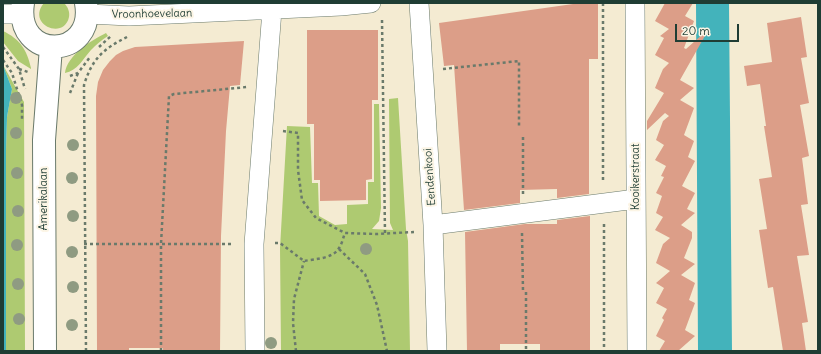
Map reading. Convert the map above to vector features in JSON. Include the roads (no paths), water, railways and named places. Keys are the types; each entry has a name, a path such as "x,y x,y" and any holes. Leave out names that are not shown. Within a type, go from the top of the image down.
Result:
{"street":[{"name":"Vroonhoevelaan","path":"87,8 129,16 372,3"},
{"name":"Eendenkooi","path":"419,3 433,228 437,351"},
{"name":"Kooikerstraat","path":"635,3 637,351"},
{"path":"255,351 254,244 262,129 266,88 283,7"},
{"path":"16,10 22,24 33,39 51,47 69,44 77,38 82,32 86,23 87,8"},
{"name":"Amerikalaan","path":"44,351 44,140 51,47"},
{"path":"433,228 636,199"}],"water":[{"path":"696,3 729,3 732,351 698,351"},
{"path":"3,65 12,89 7,117 6,151 6,351 3,351"}]}
